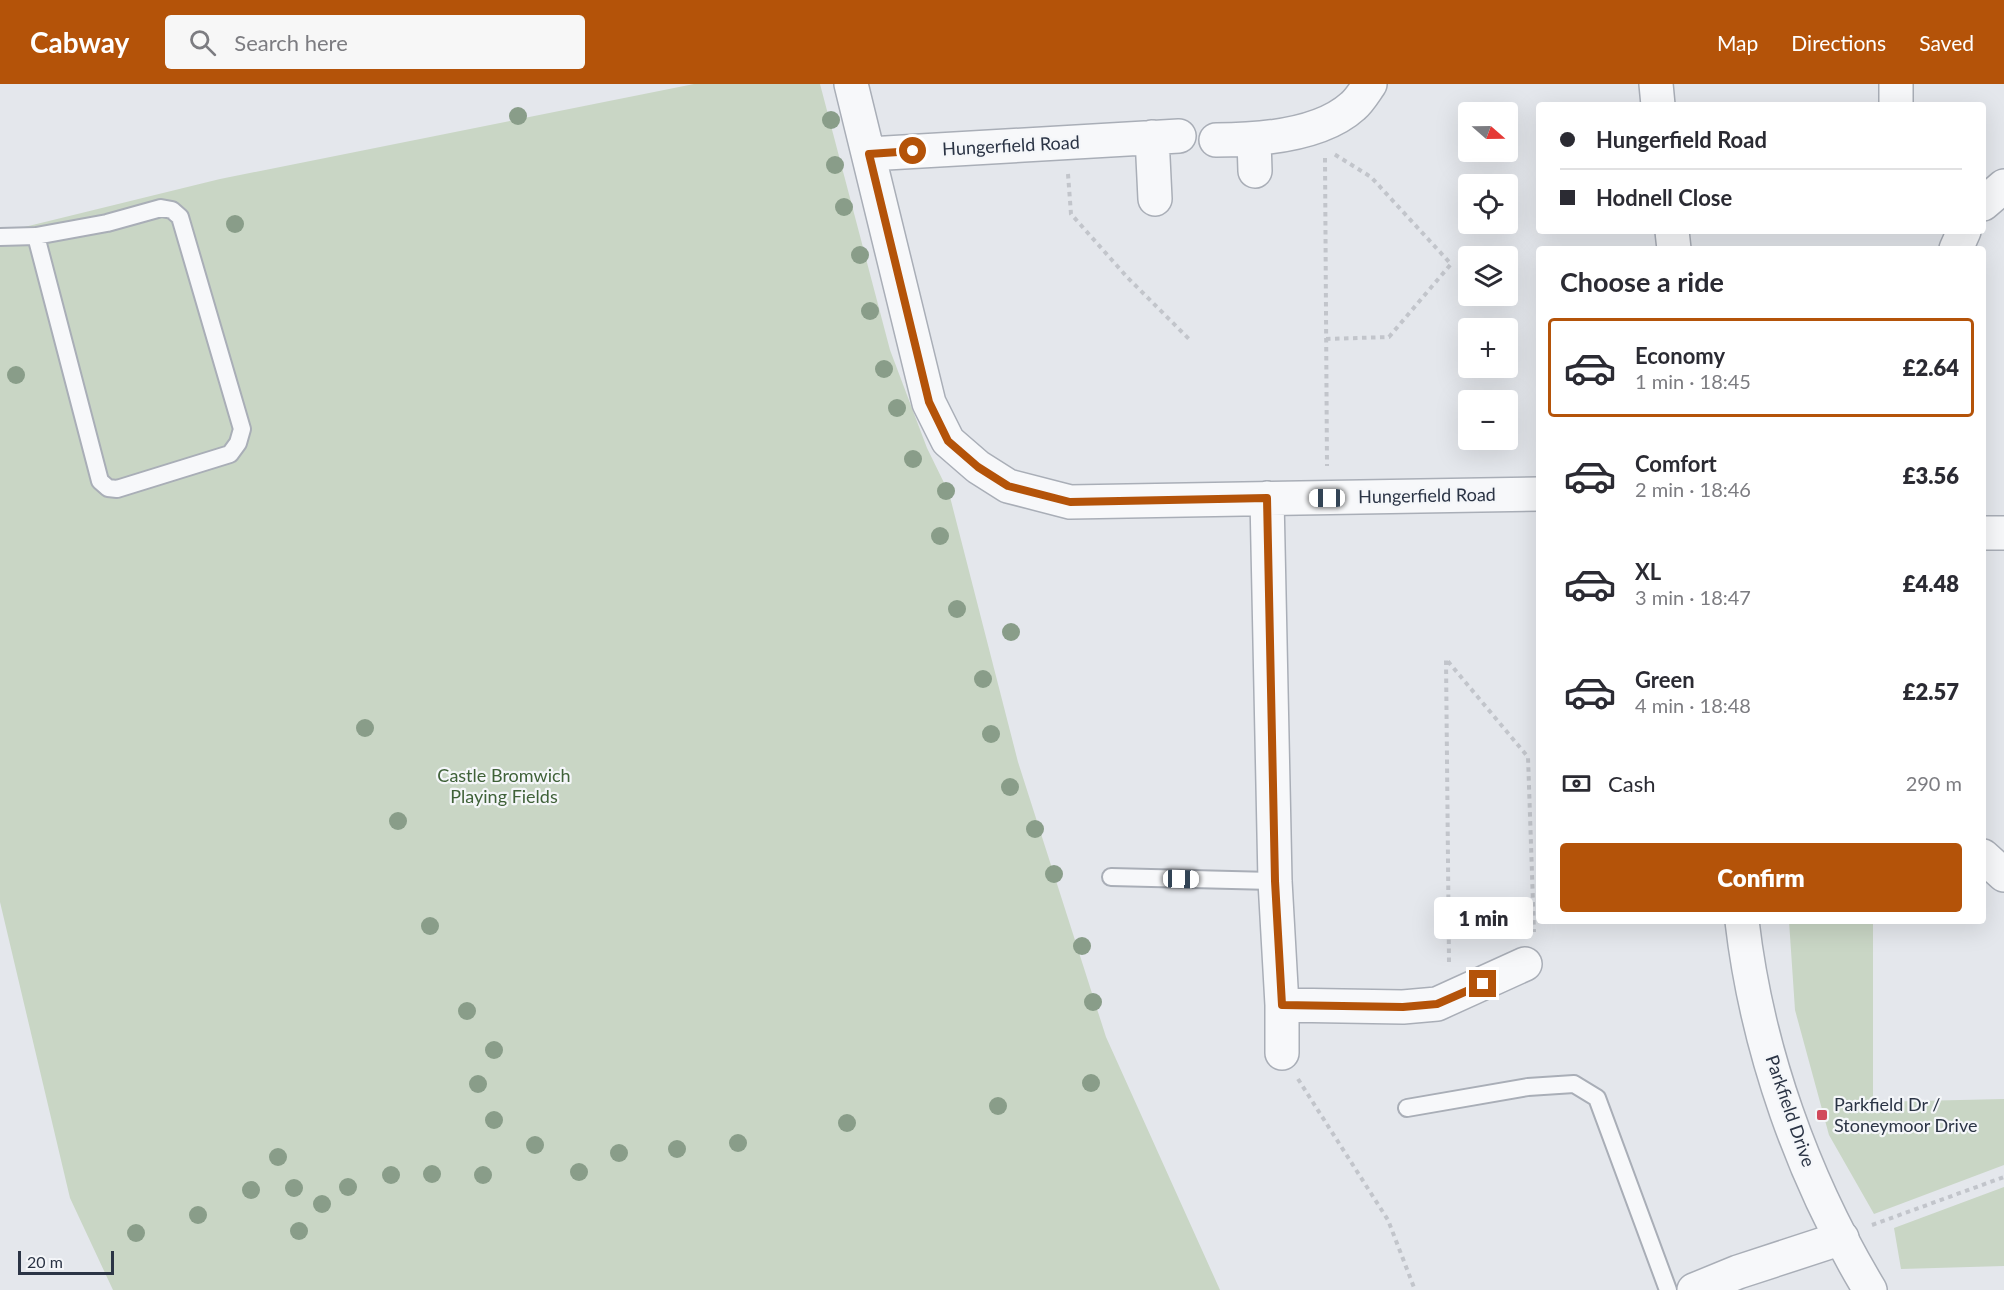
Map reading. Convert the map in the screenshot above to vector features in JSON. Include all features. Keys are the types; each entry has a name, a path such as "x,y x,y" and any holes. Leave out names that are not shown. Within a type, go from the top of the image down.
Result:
{"street":[{"name":"Hungerfield Road","path":"851,84 929,402 948,441 978,467 1008,486 1070,502 1536,494"},
{"path":"1216,140 1255,155 1325,125 1353,106 1370,84"},
{"path":"1656,84 1658,102"},
{"path":"1896,84 1896,102"},
{"name":"Hungerfield Road","path":"869,154 1166,137 1155,199"},
{"path":"1986,201 2004,186"},
{"path":"1267,498 1275,881 1282,1005 1282,1053"},
{"path":"1986,533 2004,533"},
{"path":"1986,859 2004,875"},
{"name":"Parkfield Drive","path":"1742,924 1747,961 1774,1078 1803,1157 1855,1233 1870,1290"},
{"path":"1282,1005 1403,1007 1437,1004 1525,964"},
{"path":"1694,1290 1738,1272 1855,1233"}],"lane":[{"path":"0,237 36,236 107,223 161,208 172,210 180,217 242,429 238,443 230,454 117,489 108,488 100,482 36,236"},
{"path":"1110,877 1275,881"},
{"path":"1407,1108 1528,1087 1574,1084 1597,1098 1668,1290"}],"path":[{"path":"1066,142 1071,214 1127,277 1189,339"},
{"path":"1326,339 1389,337 1451,264 1371,177 1325,148 1325,208 1327,498"},
{"path":"1449,999 1446,659 1528,757 1534,942 1525,964"},
{"path":"1282,1053 1388,1220 1415,1290"},
{"path":"1855,1233 2004,1178"}],"green space":[{"name":"Castle Bromwich Playing Fields","path":"694,84 820,84 890,350 927,448 949,493 1018,762 1106,1037 1220,1290 113,1290 70,1198 0,902 0,233 220,179"},
{"path":"1789,924 1873,924 1873,1102 2004,1099 2004,1165 1874,1214 1829,1135 1795,1010"},
{"path":"2004,1187 2004,1266 1901,1269 1894,1228"}],"place":[{"name":"Parkfield Dr / Stoneymoor Drive","path":"1822,1115"}],"route":[{"path":"913,151 869,154 929,402 948,441 978,467 1008,486 1070,502 1267,498 1275,881 1282,1005 1403,1007 1437,1004 1483,984"}]}
